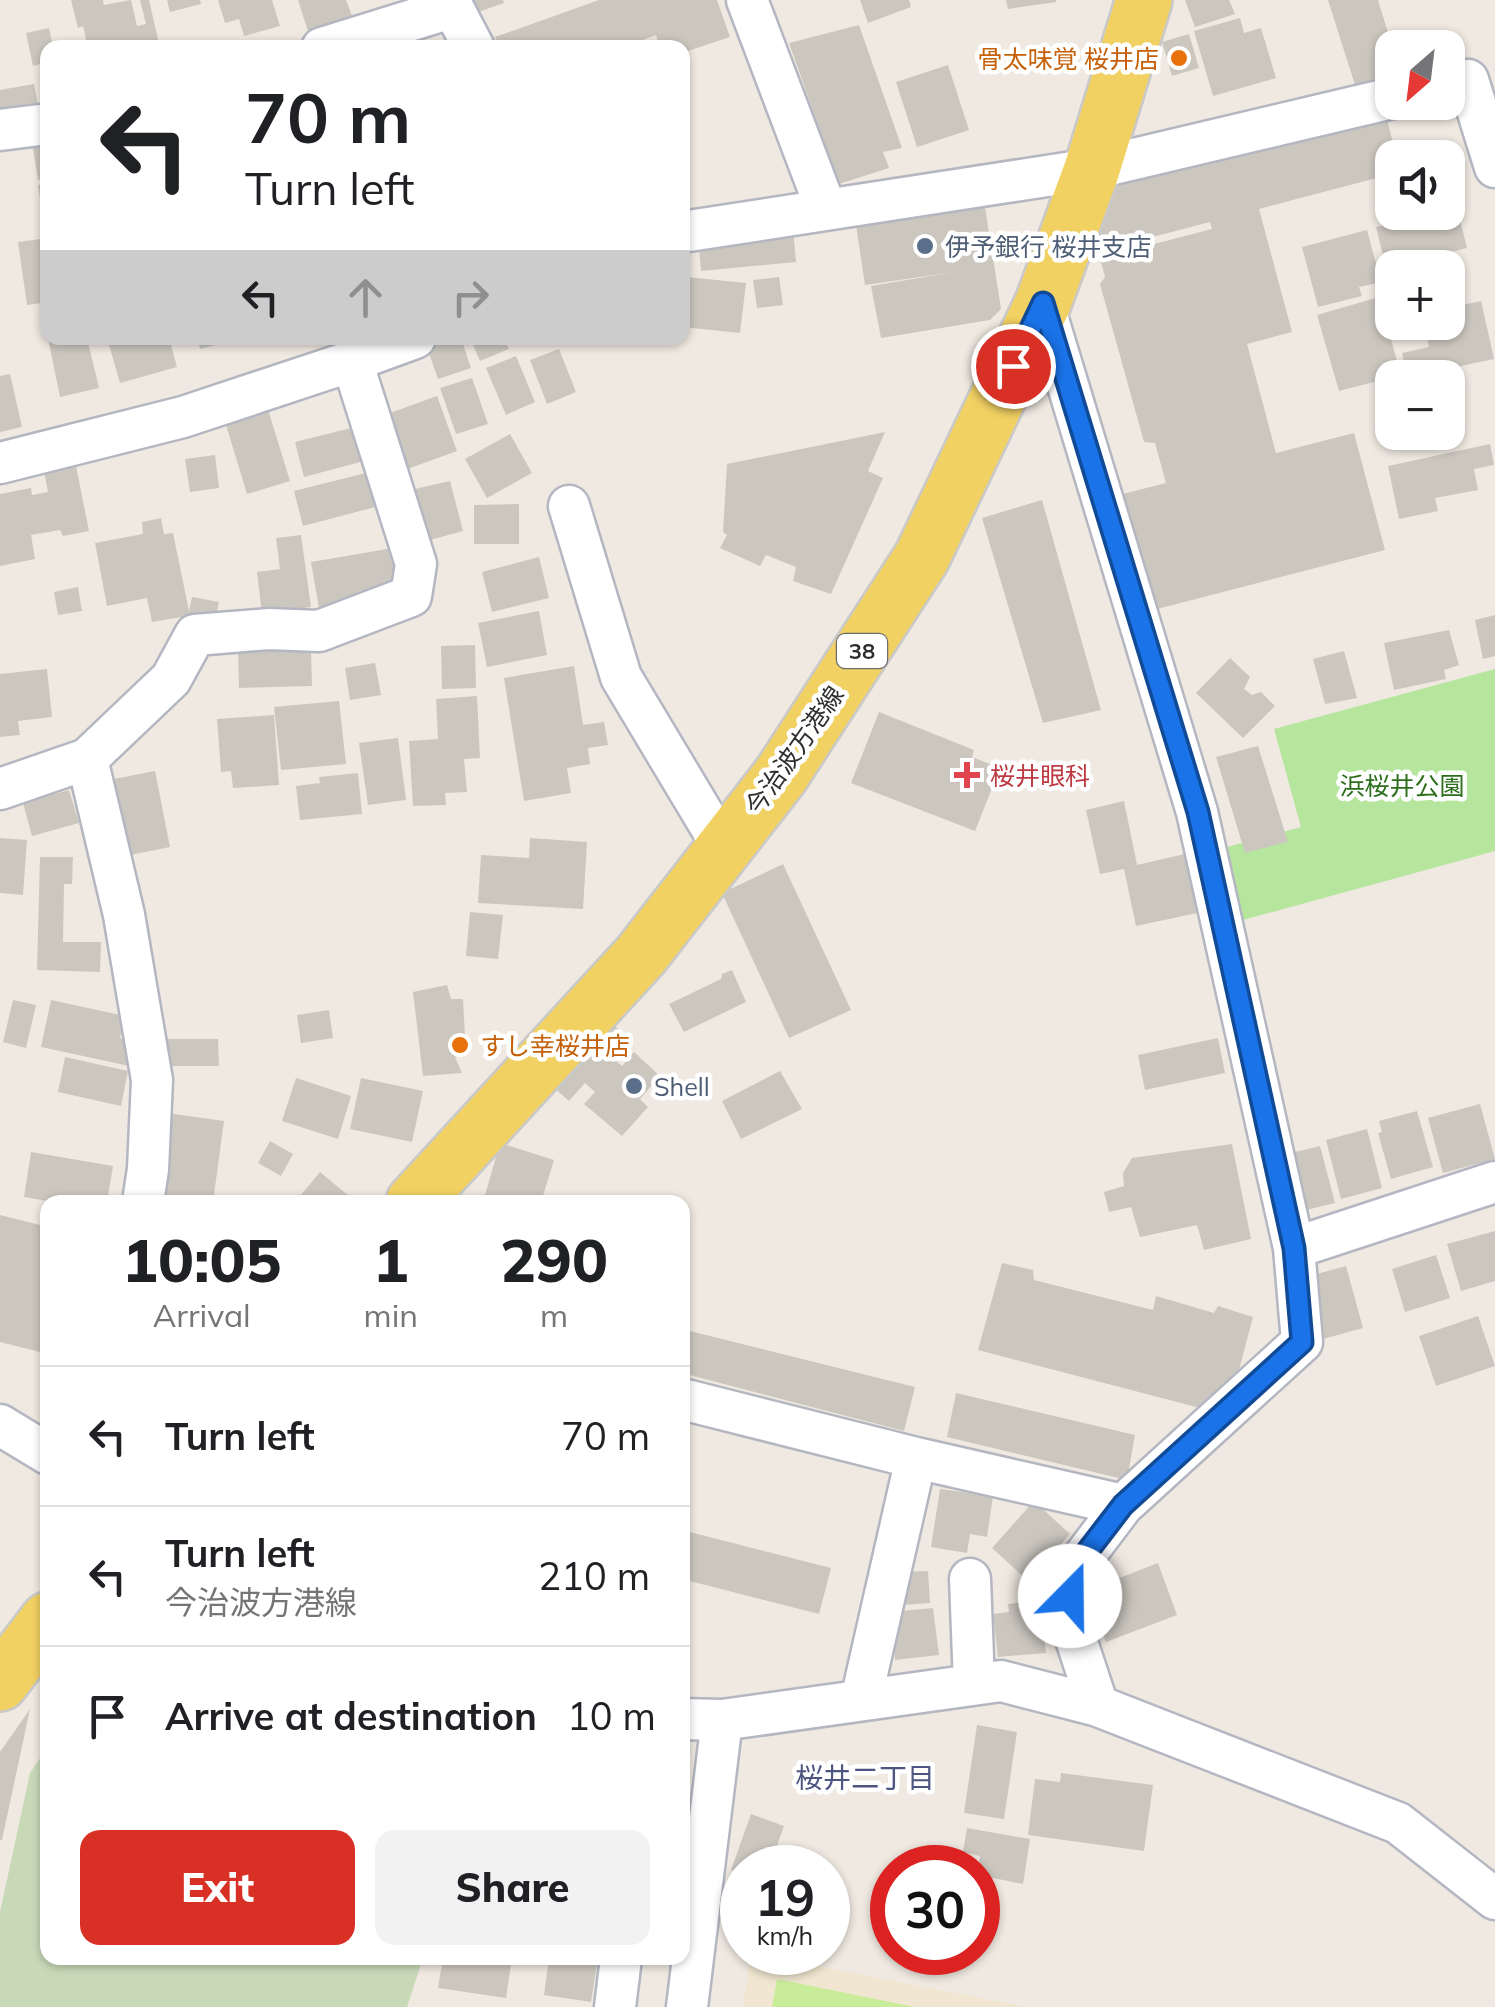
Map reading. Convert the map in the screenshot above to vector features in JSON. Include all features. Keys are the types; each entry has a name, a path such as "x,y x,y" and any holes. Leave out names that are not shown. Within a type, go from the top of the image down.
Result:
{"main road":[{"name":"今治波方港線","path":"420,1195 642,955 781,775 922,556 1043,303 1092,169 1144,0"},
{"path":"0,1683 40,1630"}],"street":[{"path":"746,0 826,210"},
{"path":"345,40 450,4 470,40"},
{"path":"1470,78 1495,167"},
{"path":"690,231 1092,169 1375,102"},
{"path":"0,130 40,125"},
{"path":"1043,303 1198,812 1294,1248 1302,1342 1123,1505 1070,1574 1069,1618 1098,1706"},
{"path":"0,463 184,418 395,345"},
{"path":"0,789 87,759 171,679 196,635 319,631 411,596 416,564 352,360"},
{"path":"569,506 621,677 724,849"},
{"path":"87,759 124,916 152,1080 143,1195"},
{"path":"1294,1248 1495,1182"},
{"path":"690,1401 1123,1505"},
{"path":"0,1425 40,1449"},
{"path":"861,1700 916,1458"},
{"path":"970,1579 974,1684"},
{"path":"690,1925 702,1720 1001,1681 1098,1706 1398,1823 1495,1899"},
{"path":"615,2007 620,1965"},
{"path":"686,2007 688,1965"}],"shaded area":[{"path":"850,1972 1027,2007 743,2007 748,1975"}],"green space":[{"name":"浜桜井公園","path":"1495,669 1495,851 1225,925 1205,853 1301,827 1274,729"},
{"path":"40,1758 40,1965 421,1965 407,2007 0,2007 0,1912 30,1773"},
{"path":"777,1979 915,2007 772,2007"}],"building":[{"path":"71,0 103,0 104,5 131,0 137,26 146,24 140,0 149,0 158,40 86,40 83,26 78,28"},
{"path":"167,0 200,0 201,4 170,12"},
{"path":"218,0 272,0 280,26 244,36 239,19 225,23"},
{"path":"298,0 346,0 357,29 324,40 311,40"},
{"path":"462,0 503,0 504,3 467,16"},
{"path":"599,0 717,0 730,37 690,50 690,40 658,40 656,35 643,40 495,37"},
{"path":"860,0 909,0 911,7 868,23"},
{"path":"1006,0 1056,0 1056,2 1008,9"},
{"path":"1185,0 1229,0 1235,14 1195,27"},
{"path":"1328,0 1378,0 1387,30 1375,30 1375,79 1355,85"},
{"path":"1240,18 1244,33 1261,28 1276,78 1213,96 1194,31"},
{"path":"859,25 902,148 883,152 889,168 839,184 789,43"},
{"path":"49,28 51,40 40,40 40,64 33,66 26,33"},
{"path":"1189,34 1199,68 1172,76 1162,42"},
{"path":"948,65 969,130 917,147 896,82"},
{"path":"34,84 40,121 0,129 0,90"},
{"path":"1375,110 1375,120 1387,120 1392,140 1375,140 1375,178 1259,209 1292,332 1247,344 1276,453 1354,433 1385,550 1138,614 1107,498 1166,483 1155,443 1144,442 1100,284 1105,277 1100,258 1212,229 1210,222 1099,251 1083,190"},
{"path":"40,134 38,180 31,136"},
{"path":"985,207 1001,309 990,320 881,338 871,286 955,272 865,285 856,225"},
{"path":"793,230 796,262 701,271 698,238"},
{"path":"1367,230 1375,260 1375,283 1359,287 1362,296 1318,307 1302,247"},
{"path":"1377,230 1463,230 1467,248 1459,250 1382,250"},
{"path":"40,239 40,303 27,305 18,242"},
{"path":"690,277 746,283 740,333 690,328"},
{"path":"779,277 783,305 757,308 753,280"},
{"path":"1375,298 1375,340 1391,340 1397,360 1375,360 1375,382 1339,391 1317,315"},
{"path":"1481,301 1494,359 1465,365 1465,360 1403,360 1402,353 1429,347 1428,340 1465,340 1465,304"},
{"path":"49,345 89,345 99,388 60,397"},
{"path":"109,345 171,345 177,367 120,383"},
{"path":"426,345 463,345 471,368 438,379"},
{"path":"473,345 507,345 509,349 480,361"},
{"path":"559,349 576,392 547,404 530,360"},
{"path":"516,356 535,402 506,415 486,368"},
{"path":"10,374 22,427 0,432 0,376"},
{"path":"472,378 488,424 456,434 440,388"},
{"path":"437,396 457,451 402,471 382,416"},
{"path":"266,403 290,481 247,494 223,415"},
{"path":"355,427 364,461 304,477 295,442"},
{"path":"885,432 868,471 883,478 831,594 793,581 796,567 766,555 760,566 720,548 727,535 723,532 727,464"},
{"path":"510,434 532,473 487,498 465,459"},
{"path":"1490,444 1494,465 1474,469 1478,490 1435,498 1438,511 1399,519 1388,466"},
{"path":"215,455 219,488 190,492 185,459"},
{"path":"76,466 89,531 63,536 60,530 31,535 35,559 0,566 0,494 31,488 32,495 48,492 44,472"},
{"path":"370,472 379,506 303,526 294,491"},
{"path":"450,481 463,531 419,543 406,491"},
{"path":"1042,500 1101,710 1043,723 982,518"},
{"path":"519,504 519,544 474,544 474,505"},
{"path":"161,518 164,534 173,533 189,611 192,597 219,602 213,628 186,622 187,616 152,622 147,598 107,606 95,543 143,534 142,522"},
{"path":"301,535 311,607 262,614 257,572 280,569 276,538"},
{"path":"399,547 406,583 370,589 371,599 319,608 311,562"},
{"path":"539,557 549,598 492,612 482,572"},
{"path":"78,587 82,611 58,615 54,592"},
{"path":"539,611 547,655 487,667 478,623"},
{"path":"1495,615 1495,656 1483,659 1475,620"},
{"path":"1449,630 1459,665 1444,670 1446,679 1394,690 1384,643"},
{"path":"475,645 476,688 442,689 441,646"},
{"path":"311,648 312,686 239,688 238,649"},
{"path":"1344,651 1357,698 1325,704 1313,659"},
{"path":"1230,658 1250,677 1244,689 1252,695 1261,692 1275,706 1243,738 1196,693"},
{"path":"375,663 381,695 350,700 345,668"},
{"path":"574,666 583,725 604,722 608,745 588,748 590,764 567,768 571,793 524,801 504,678"},
{"path":"47,669 52,717 18,721 20,735 0,737 0,674"},
{"path":"477,696 480,758 464,759 467,792 445,793 446,805 413,806 409,741 438,739 436,699"},
{"path":"339,701 346,764 281,770 274,707"},
{"path":"879,712 974,750 972,757 1000,768 975,831 851,783"},
{"path":"274,715 279,785 233,788 231,771 221,772 217,719"},
{"path":"398,738 406,800 368,805 359,743"},
{"path":"1258,746 1288,842 1245,853 1216,757"},
{"path":"155,771 170,847 125,856 109,780"},
{"path":"358,773 362,814 300,820 296,786 320,783 319,777"},
{"path":"69,790 79,823 32,836 23,803"},
{"path":"1124,801 1137,865 1185,854 1197,913 1136,926 1124,869 1100,874 1086,810"},
{"path":"0,838 27,840 23,895 0,893"},
{"path":"530,838 587,842 583,909 478,903 481,855 529,858"},
{"path":"40,857 73,857 72,884 64,884 63,942 101,942 100,972 37,970"},
{"path":"783,864 851,1010 789,1038 722,893"},
{"path":"470,912 503,915 498,959 466,956"},
{"path":"732,970 746,1002 684,1032 669,1004"},
{"path":"447,985 451,999 463,999 466,1054 455,1057 462,1073 423,1076 413,992"},
{"path":"13,1000 36,1005 26,1048 3,1042"},
{"path":"51,1000 125,1016 120,1038 139,1043 134,1067 41,1047"},
{"path":"329,1010 333,1038 301,1043 297,1015"},
{"path":"600,1013 633,1042 616,1061 622,1066 634,1052 660,1076 640,1099 648,1107 622,1136 584,1104 595,1092 585,1083 569,1101 543,1078"},
{"path":"1218,1038 1225,1073 1145,1090 1138,1055"},
{"path":"164,1039 218,1039 219,1066 164,1066"},
{"path":"65,1057 128,1071 121,1106 58,1092"},
{"path":"780,1071 802,1109 741,1139 722,1101"},
{"path":"296,1078 351,1096 338,1139 282,1121"},
{"path":"361,1078 423,1091 412,1142 350,1129"},
{"path":"1480,1104 1495,1159 1443,1173 1428,1118"},
{"path":"1417,1111 1433,1167 1391,1179 1378,1133 1382,1132 1379,1121"},
{"path":"167,1113 224,1121 214,1195 156,1195"},
{"path":"1367,1129 1382,1188 1341,1199 1326,1140"},
{"path":"270,1141 293,1154 281,1176 258,1163"},
{"path":"500,1143 554,1160 543,1195 485,1195"},
{"path":"1232,1144 1251,1239 1204,1250 1197,1225 1140,1237 1131,1207 1109,1212 1104,1192 1124,1186 1123,1173 1132,1158"},
{"path":"1320,1146 1335,1203 1298,1212 1283,1155"},
{"path":"31,1152 113,1166 108,1195 40,1195 40,1200 24,1197"},
{"path":"320,1172 348,1195 301,1195"},
{"path":"0,1215 40,1225 40,1352 0,1342"},
{"path":"1495,1231 1495,1281 1461,1291 1447,1244"},
{"path":"1436,1255 1450,1298 1405,1312 1392,1269"},
{"path":"1002,1263 1033,1270 1034,1280 1153,1310 1156,1296 1214,1313 1218,1306 1253,1317 1227,1415 978,1350"},
{"path":"1346,1266 1363,1328 1323,1339 1306,1277"},
{"path":"1478,1316 1495,1366 1436,1386 1419,1336"},
{"path":"690,1331 915,1387 904,1431 690,1375"},
{"path":"956,1393 1135,1435 1127,1480 947,1437"},
{"path":"940,1489 993,1496 987,1537 970,1534 967,1553 931,1547"},
{"path":"1034,1501 1070,1534 1028,1581 992,1548"},
{"path":"690,1532 831,1568 819,1614 690,1581"},
{"path":"1158,1563 1177,1615 1106,1642 1086,1591"},
{"path":"928,1571 930,1603 902,1605 900,1572"},
{"path":"1040,1601 1046,1653 998,1657 993,1614 1009,1612 1008,1604"},
{"path":"933,1608 939,1655 895,1660 890,1612"},
{"path":"30,1709 2,1840 0,1840 0,1752"},
{"path":"977,1725 1017,1732 1004,1819 964,1813"},
{"path":"1061,1773 1153,1785 1144,1851 1028,1835 1035,1779 1060,1782"},
{"path":"751,1814 784,1826 777,1845 740,1845"},
{"path":"967,1828 1030,1839 1023,1884 1000,1879 1000,1845 964,1845"},
{"path":"442,1965 511,1965 506,1998 438,1988"},
{"path":"548,1965 597,1965 591,2002 544,1995"}],"place":[{"name":"骨太味覚 桜井店","path":"1179,58"},
{"name":"伊予銀行 桜井支店","path":"925,246"},
{"name":"桜井眼科","path":"967,775"},
{"name":"すし幸桜井店","path":"460,1045"},
{"name":"Shell","path":"634,1086"}],"district":[{"name":"桜井二丁目","path":"865,1777"}],"route":[{"path":"1013,366 1043,303 1198,812 1294,1248 1302,1342 1123,1505 1070,1574 1070,1596"}]}
